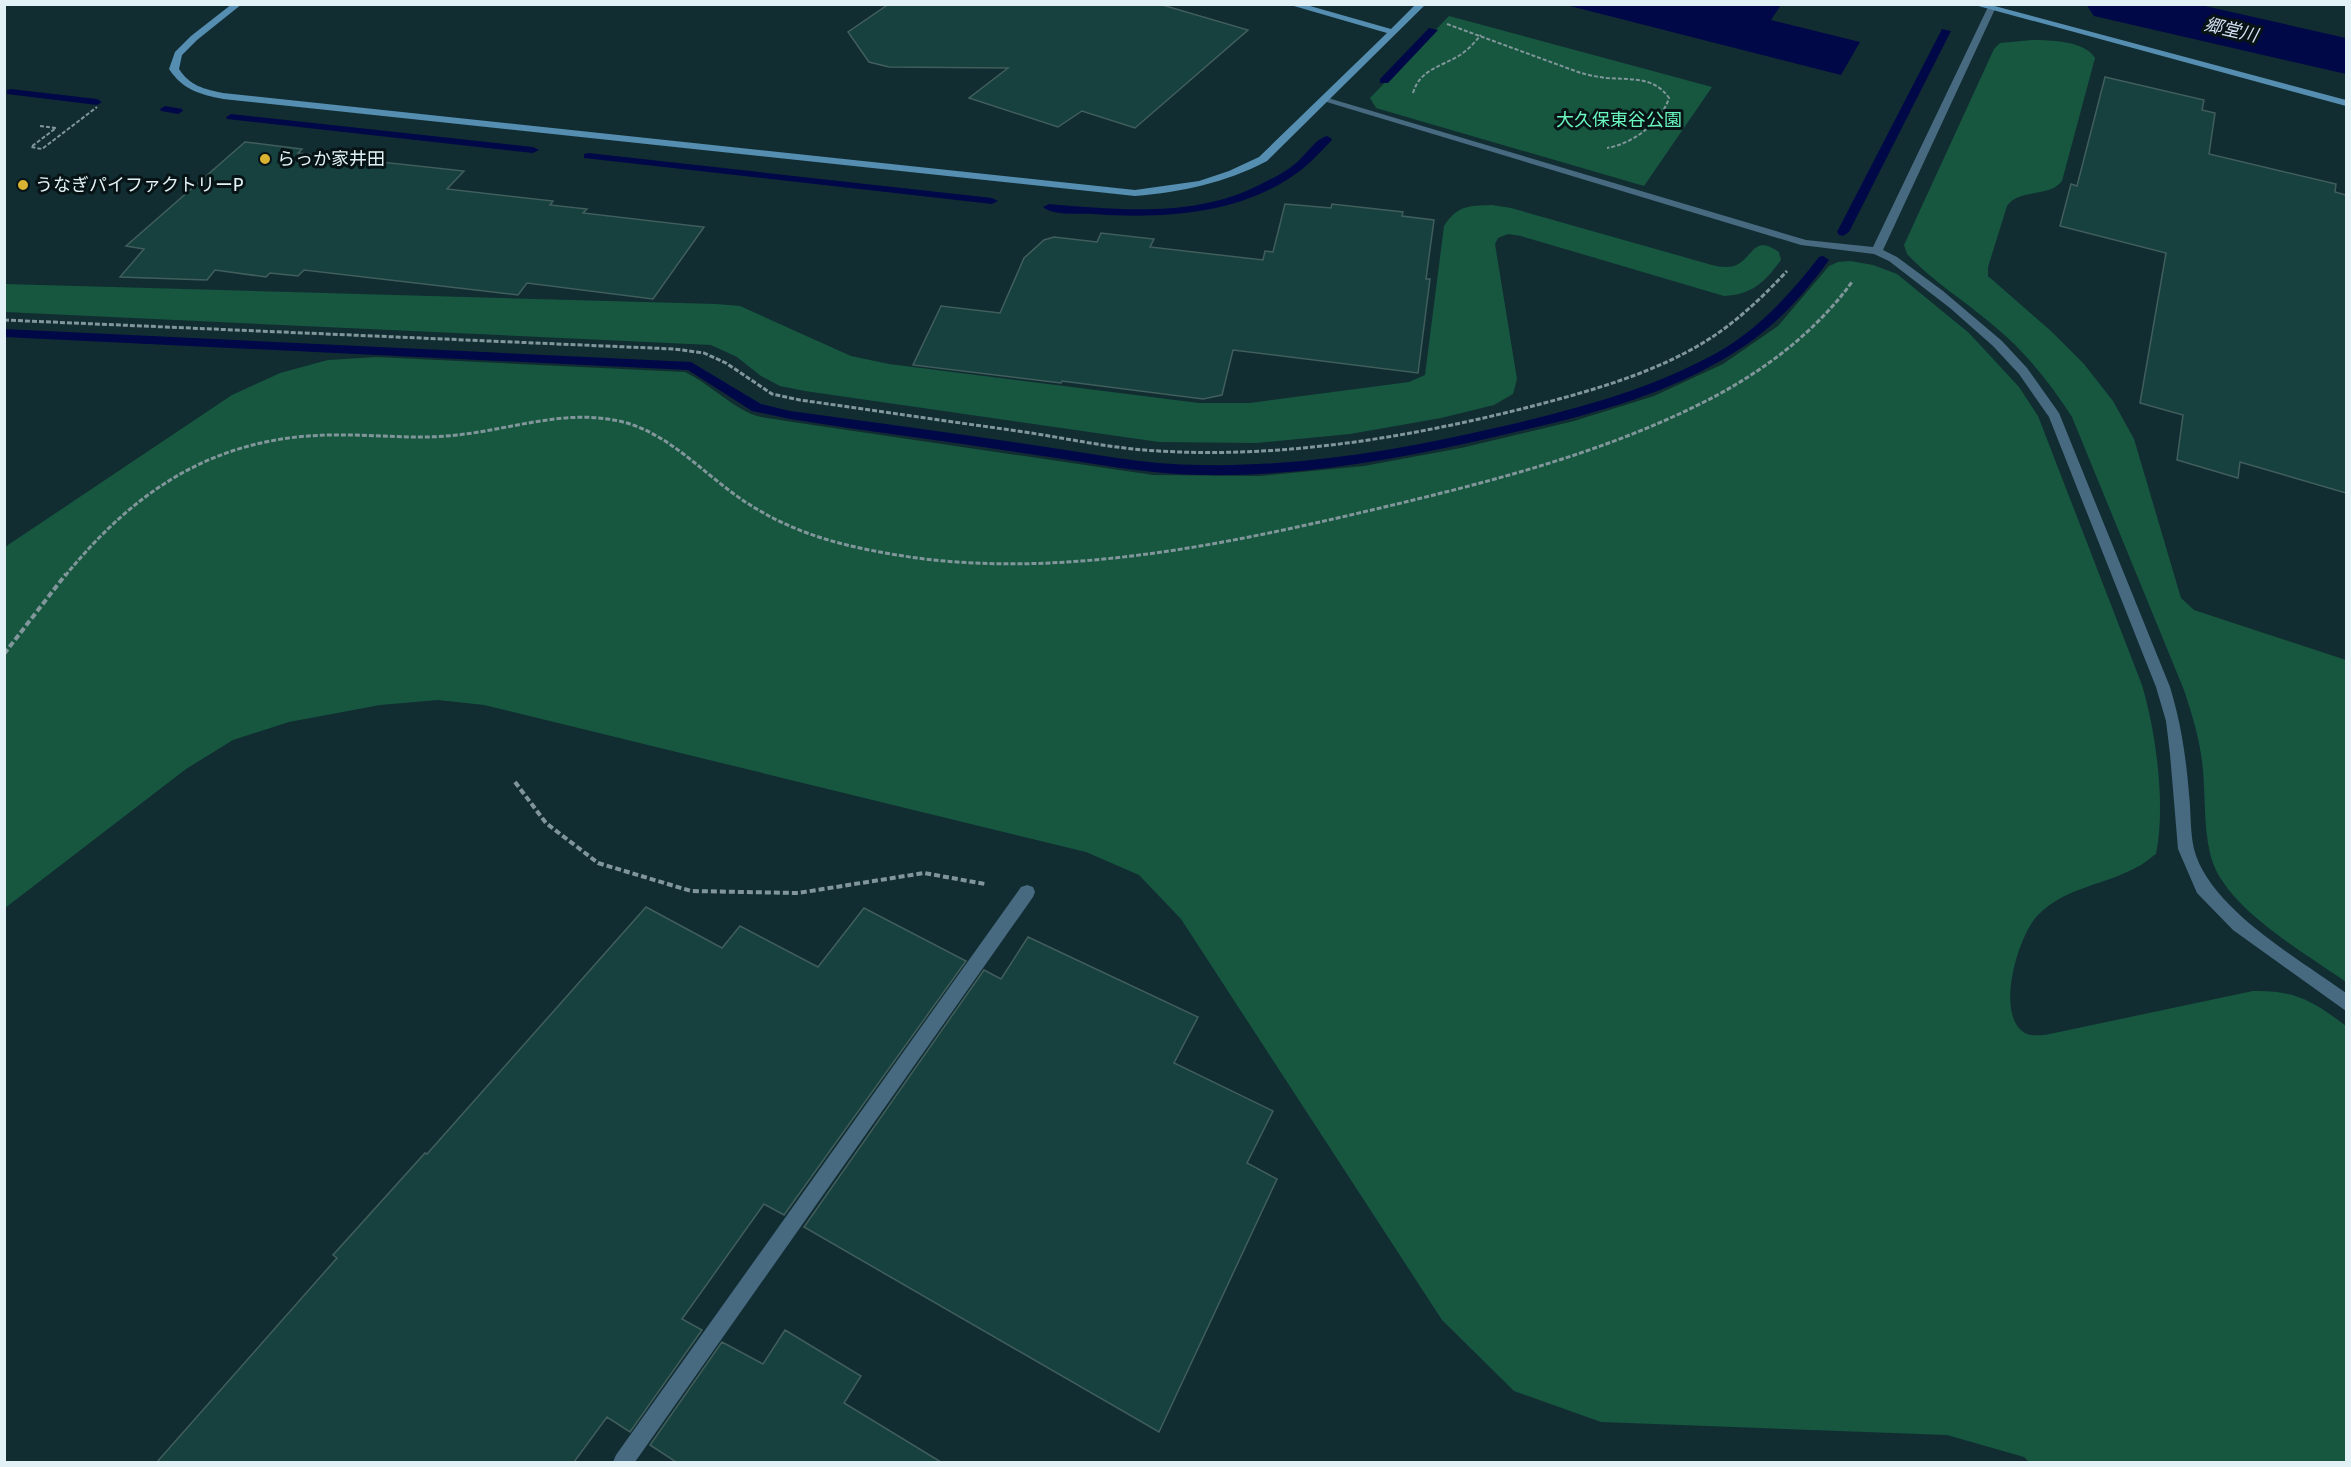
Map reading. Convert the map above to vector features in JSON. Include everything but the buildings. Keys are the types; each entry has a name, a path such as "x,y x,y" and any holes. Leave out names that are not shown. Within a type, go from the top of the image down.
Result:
{"street":[{"path":"238,4 194,38 178,54 174,69 181,82 197,91 222,96 1098,191 1135,193 1207,184 1238,173 1263,159 1422,4"},
{"path":"1291,4 1394,32"},
{"path":"1975,4 2346,103"},
{"path":"1877,251 1992,9"},
{"path":"1325,100 1805,243 1877,251 1893,259 1982,330 2011,357 2035,386 2055,416 2163,687 2173,721 2178,754 2186,849 2203,888 2239,925 2346,1003"},
{"path":"623,1462 1028,892"}],"path":[{"path":"1442,23 1481,35 1576,72 1600,77 1646,80 1666,91 1669,98 1667,104 1637,139 1621,146 1600,149"},
{"path":"1416,98 1413,92 1419,79 1426,72 1467,51 1481,35"},
{"path":"40,126 56,128 30,147 42,148 97,106"},
{"path":"4,320 704,353 726,363 772,394 800,400 1158,451 1257,452 1354,444 1447,427 1556,400 1632,377 1697,347 1749,312 1786,273 1805,243"},
{"path":"4,654 97,537 127,509 164,483 204,462 269,442 332,435 452,436 569,416 606,417 639,427 664,442 740,499 823,541 944,563 1032,564 1126,555 1307,526 1488,482 1605,445 1704,402 1771,360 1826,315 1877,251"},
{"path":"515,782 546,823 598,863 691,891 798,893 924,873 1028,892"}],"green space":[{"name":"大久保東谷公園","path":"1449,16 1712,87 1644,186 1376,108 1370,98"},
{"path":"2032,40 2057,41 2075,45 2090,52 2095,58 2062,181 2050,190 2012,200 2007,206 1988,267 1988,276 2051,331 2084,364 2113,401 2134,439 2181,598 2194,610 2346,660 2346,982 2266,926 2230,891 2217,873 2208,842 2201,752 2187,699 2072,417 2046,380 2016,346 1927,273 1907,254 1904,245 1994,49 2000,43"},
{"path":"1492,205 1511,208 1715,266 1737,265 1756,247 1765,245 1779,252 1781,260 1757,286 1742,293 1724,296 1508,234 1498,238 1495,244 1517,379 1513,394 1494,405 1441,418 1350,434 1256,443 1159,442 805,391 780,386 761,376 737,357 711,345 5,312 5,284 716,304 740,306 851,356 889,364 1199,403 1250,403 1409,382 1425,375 1444,226 1459,210"},
{"path":"1850,261 1873,265 1897,274 1969,333 2019,387 2038,416 2142,685 2152,724 2160,792 2156,854 2125,873 2061,898 2039,914 2023,939 2012,976 2010,994 2012,1012 2017,1025 2027,1034 2045,1035 2253,991 2268,991 2303,999 2346,1026 2346,1462 2029,1462 2024,1457 1947,1435 1601,1422 1514,1391 1442,1320 1181,919 1139,875 1086,852 484,705 438,700 380,705 289,722 233,740 186,769 5,908 5,547 232,395 280,373 328,360 377,357 685,372 741,409 767,418 1153,475 1260,476 1364,466 1461,448 1574,421 1654,396 1723,364 1778,326 1829,266 1838,262"}],"shaded area":[{"path":"1566,5 1781,5 1771,20 1860,42 1841,75"}],"waterway":[{"name":"郷堂川","path":"2115,4 2346,56"},
{"path":"1384,81 1433,30"},
{"path":"1843,232 1946,31"},
{"path":"11,92 97,102"},
{"path":"165,109 178,111"},
{"path":"231,117 533,150"},
{"path":"1049,207 1142,213 1204,207 1262,188 1290,173 1327,139"},
{"path":"588,156 992,201"},
{"path":"4,333 691,366 757,408 790,415 1139,467 1247,470 1340,462 1478,437 1548,420 1645,390 1692,371 1746,339 1787,303 1823,260"}],"place":[{"name":"らっか家井田","path":"265,159"},
{"name":"うなぎパイファクトリーP","path":"23,185"}]}
